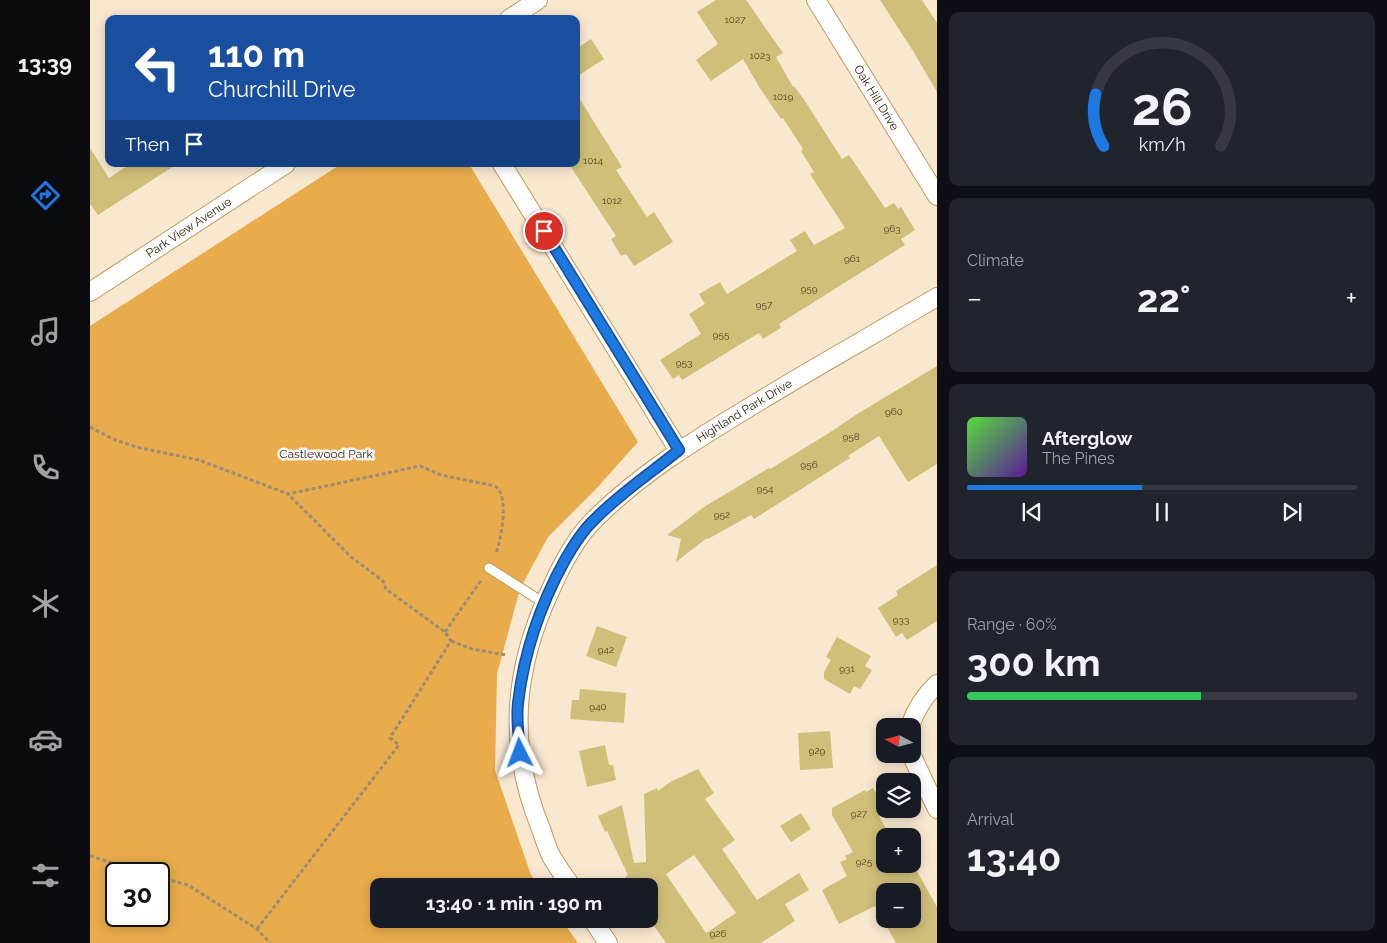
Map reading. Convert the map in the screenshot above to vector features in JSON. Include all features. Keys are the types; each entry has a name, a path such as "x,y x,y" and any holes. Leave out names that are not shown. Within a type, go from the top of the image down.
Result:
{"street":[{"path":"515,15 538,0"},
{"name":"Oak Hill Drive","path":"816,0 937,195"},
{"name":"Park View Avenue","path":"90,292 281,167"},
{"path":"504,167 679,450"},
{"name":"Highland Park Drive","path":"566,878 551,855 530,802 520,753 518,706 525,657 539,614 556,577 574,545 593,520 620,496 679,450 937,297"},
{"path":"913,718 924,698 937,684"},
{"path":"914,763 937,810"},
{"path":"598,928 608,943"}],"lane":[{"path":"489,568 544,603"}],"path":[{"path":"90,427 128,444 199,460 288,494 351,557 383,581 386,589 445,632 451,641 472,649 506,656"},
{"path":"288,494 420,466 441,474 495,486 500,489 503,498 503,512 497,552 489,568 445,632"},
{"path":"258,929 399,745 390,738 451,641"},
{"path":"90,856 110,862"},
{"path":"170,879 188,885 258,929 270,943"}],"green space":[{"name":"Castlewood Park","path":"336,167 471,167 638,442 595,490 548,537 520,589 497,674 495,770 533,878 370,878 370,928 567,928 578,943 90,943 90,326"}],"building":[{"path":"716,0 746,0 783,53 776,57 793,87 805,101 842,159 849,155 885,208 894,203 898,209 901,207 915,230 901,239 905,245 779,324 781,328 763,339 759,333 682,380 679,375 673,379 660,360 701,334 689,314 705,304 699,294 720,282 727,294 797,251 790,240 805,231 814,245 845,228 810,174 814,172 801,151 803,149 783,118 781,119 761,90 743,59 711,81 696,60 718,44 697,12"},
{"path":"880,0 922,0 937,23 937,92 913,51"},
{"path":"591,39 604,59 580,74 580,46"},
{"path":"580,99 622,167 616,170 647,217 654,212 673,242 634,266 626,254 621,256 611,239 616,236 571,167 580,167"},
{"path":"90,148 109,178 126,167 172,167 98,215 90,204"},
{"path":"937,366 937,464 908,482 879,436 848,456 850,458 754,519 751,515 707,538 676,562 681,539 667,535 704,507 770,469"},
{"path":"937,565 937,621 907,640 902,633 896,637 878,608 898,595 896,591"},
{"path":"597,626 627,637 616,667 586,656"},
{"path":"837,637 871,656 865,666 872,670 860,689 854,686 850,694 824,679 824,672 831,660 826,657"},
{"path":"580,689 626,693 624,723 570,719 572,700 579,700"},
{"path":"830,731 833,768 800,770 798,733"},
{"path":"605,745 609,765 613,765 616,780 587,787 579,751"},
{"path":"698,769 714,793 705,799 735,840 722,849 757,900 799,873 809,890 785,904 795,921 761,943 666,943 655,928 658,928 658,878 626,878 628,875 598,816 622,805 634,863 646,862 644,794 657,788 658,791 670,782","holes":["694,855 736,913 706,933 666,874"]},
{"path":"873,788 876,793 876,818 880,818 886,828 876,828 876,873 918,873 937,907 937,943 896,943 887,928 921,928 921,883 876,883 876,908 875,906 839,924 822,890 847,876 840,862 847,859 845,856 853,852 832,815 832,808 865,790 866,792"},
{"path":"801,813 811,829 791,842 780,826"}],"route":[{"path":"520,753 518,706 525,657 539,614 556,577 574,545 593,520 620,496 679,450 544,231"}]}
